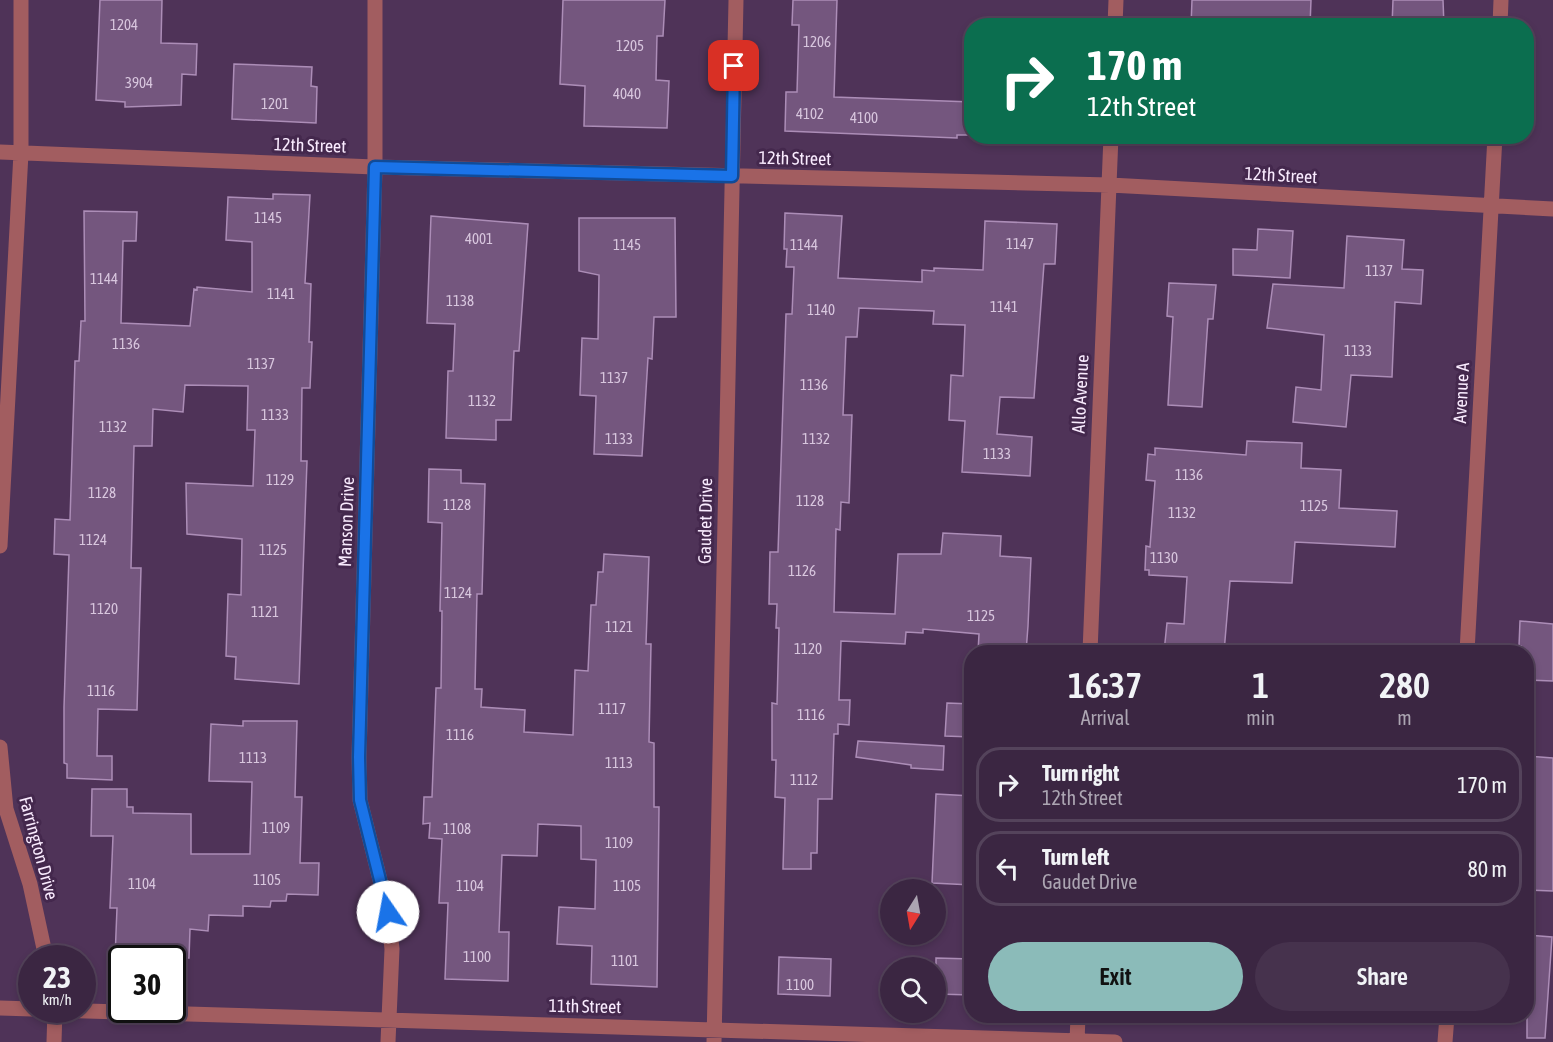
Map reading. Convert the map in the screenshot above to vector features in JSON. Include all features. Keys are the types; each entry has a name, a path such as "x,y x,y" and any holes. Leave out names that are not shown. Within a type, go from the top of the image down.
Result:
{"street":[{"path":"0,546 21,153 21,0"},
{"name":"Manson Drive","path":"375,0 375,167 359,757 360,800 388,912 392,949 388,1042"},
{"name":"Gaudet Drive","path":"715,1035 736,0"},
{"path":"1115,18 1116,0"},
{"path":"1500,18 1501,0"},
{"name":"Allo Avenue","path":"1090,645 1111,144"},
{"name":"Avenue A","path":"1467,645 1495,144"},
{"name":"12th Street","path":"0,152 375,167 1110,185 1553,209"},
{"name":"Farrington Drive","path":"0,747 6,809 30,884 43,945"},
{"path":"0,1008 18,1009"},
{"name":"11th Street","path":"96,1012 715,1035 1115,1042"},
{"path":"54,1023 54,1042"},
{"path":"1077,1041 1078,1023"},
{"path":"1445,1042 1446,1023"}],"building":[{"path":"100,0 162,0 161,43 197,44 196,75 182,74 181,105 125,107 125,102 96,100"},
{"path":"563,0 665,0 663,36 657,36 656,80 669,81 667,128 584,126 585,86 560,84"},
{"path":"793,0 837,0 834,97 964,102 964,135 957,135 957,138 785,131 786,92 797,92 799,25 792,25"},
{"path":"1192,0 1311,0 1310,18 1191,18"},
{"path":"1393,0 1443,0 1444,18 1392,18"},
{"path":"234,64 312,67 311,86 317,87 316,123 232,119"},
{"path":"273,194 310,195 305,283 311,284 309,342 312,342 310,388 302,388 301,461 307,461 299,684 235,679 236,657 226,656 228,594 241,595 242,539 187,534 186,483 253,486 255,430 247,430 248,386 185,385 183,412 153,409 152,446 134,446 131,568 141,568 137,710 98,709 97,756 112,756 112,780 67,778 67,764 64,763 64,707 69,555 54,554 55,519 70,520 75,361 79,361 81,321 85,321 84,211 137,212 136,241 123,241 121,323 190,326 194,289 197,290 197,287 252,292 252,242 226,240 228,197 273,199"},
{"path":"785,213 842,216 838,278 922,282 922,270 934,271 934,268 983,270 985,221 1057,224 1055,264 1044,264 1034,398 1000,397 997,434 1032,437 1030,476 962,472 965,421 949,420 951,375 963,376 965,325 933,324 934,311 859,308 857,337 846,337 843,415 852,415 849,503 841,502 840,530 836,529 834,612 895,614 898,554 941,554 943,533 1001,536 1000,556 1031,558 1028,626 1027,645 978,645 979,634 923,629 923,633 906,632 905,644 841,641 839,700 850,700 849,725 838,724 838,734 834,734 832,799 818,799 817,853 811,853 811,869 783,869 785,798 775,797 776,760 772,760 772,703 777,704 779,628 776,628 777,604 769,604 770,552 778,552 786,314 792,314 794,267 786,267 787,249 784,249"},
{"path":"431,216 528,224 519,351 514,351 511,420 496,420 496,440 446,438 448,371 453,371 455,324 427,323"},
{"path":"579,218 675,218 676,317 654,317 652,359 648,358 642,456 594,454 596,396 580,395 582,338 598,339 599,275 579,271"},
{"path":"1258,229 1293,231 1290,278 1233,275 1233,249 1257,250"},
{"path":"1347,236 1404,240 1402,269 1423,270 1421,304 1395,302 1392,377 1351,375 1346,427 1293,422 1296,387 1321,390 1324,335 1267,328 1273,284 1344,288"},
{"path":"1169,283 1216,285 1213,319 1208,319 1202,407 1168,405 1173,317 1167,316"},
{"path":"1247,441 1302,443 1301,468 1341,470 1339,508 1397,511 1395,547 1295,542 1292,583 1230,581 1225,645 1165,645 1167,623 1184,624 1187,577 1149,575 1149,570 1145,570 1146,546 1150,547 1155,481 1146,480 1148,454 1155,455 1155,448 1246,455"},
{"path":"429,469 461,470 461,483 485,484 482,594 477,594 475,689 482,689 481,707 525,710 524,732 573,735 575,670 588,671 591,605 596,605 598,572 603,572 604,554 649,557 646,644 651,644 649,742 654,743 654,807 659,807 657,987 591,984 592,946 557,944 559,907 595,909 596,860 581,859 581,826 538,824 537,856 502,855 499,932 509,932 508,981 445,979 448,903 439,903 442,839 429,838 430,823 423,824 424,797 432,797 436,688 441,688 442,523 428,522"},
{"path":"1520,621 1553,624 1553,681 1534,680 1534,645 1519,645"},
{"path":"947,703 964,704 964,737 945,736"},
{"path":"243,721 297,721 295,797 302,797 300,863 319,863 318,895 287,894 286,901 271,901 270,907 243,906 243,916 209,915 208,931 190,929 189,958 186,958 186,945 116,945 117,908 110,908 113,836 91,836 92,789 127,789 127,807 133,807 133,813 191,814 191,854 250,854 252,782 209,781 211,724 243,726"},
{"path":"858,741 944,746 943,770 911,768 911,765 856,757"},
{"path":"1534,757 1553,758 1553,891 1534,890"},
{"path":"936,794 964,796 964,885 946,884 946,879 932,879"},
{"path":"1534,936 1552,937 1545,1038 1527,1038 1527,1023 1534,1023"},
{"path":"779,957 831,959 830,996 778,994"},
{"path":"946,958 964,959 964,995 946,994"}],"route":[{"path":"388,912 360,800 359,757 375,167 732,176 734,66"}]}
